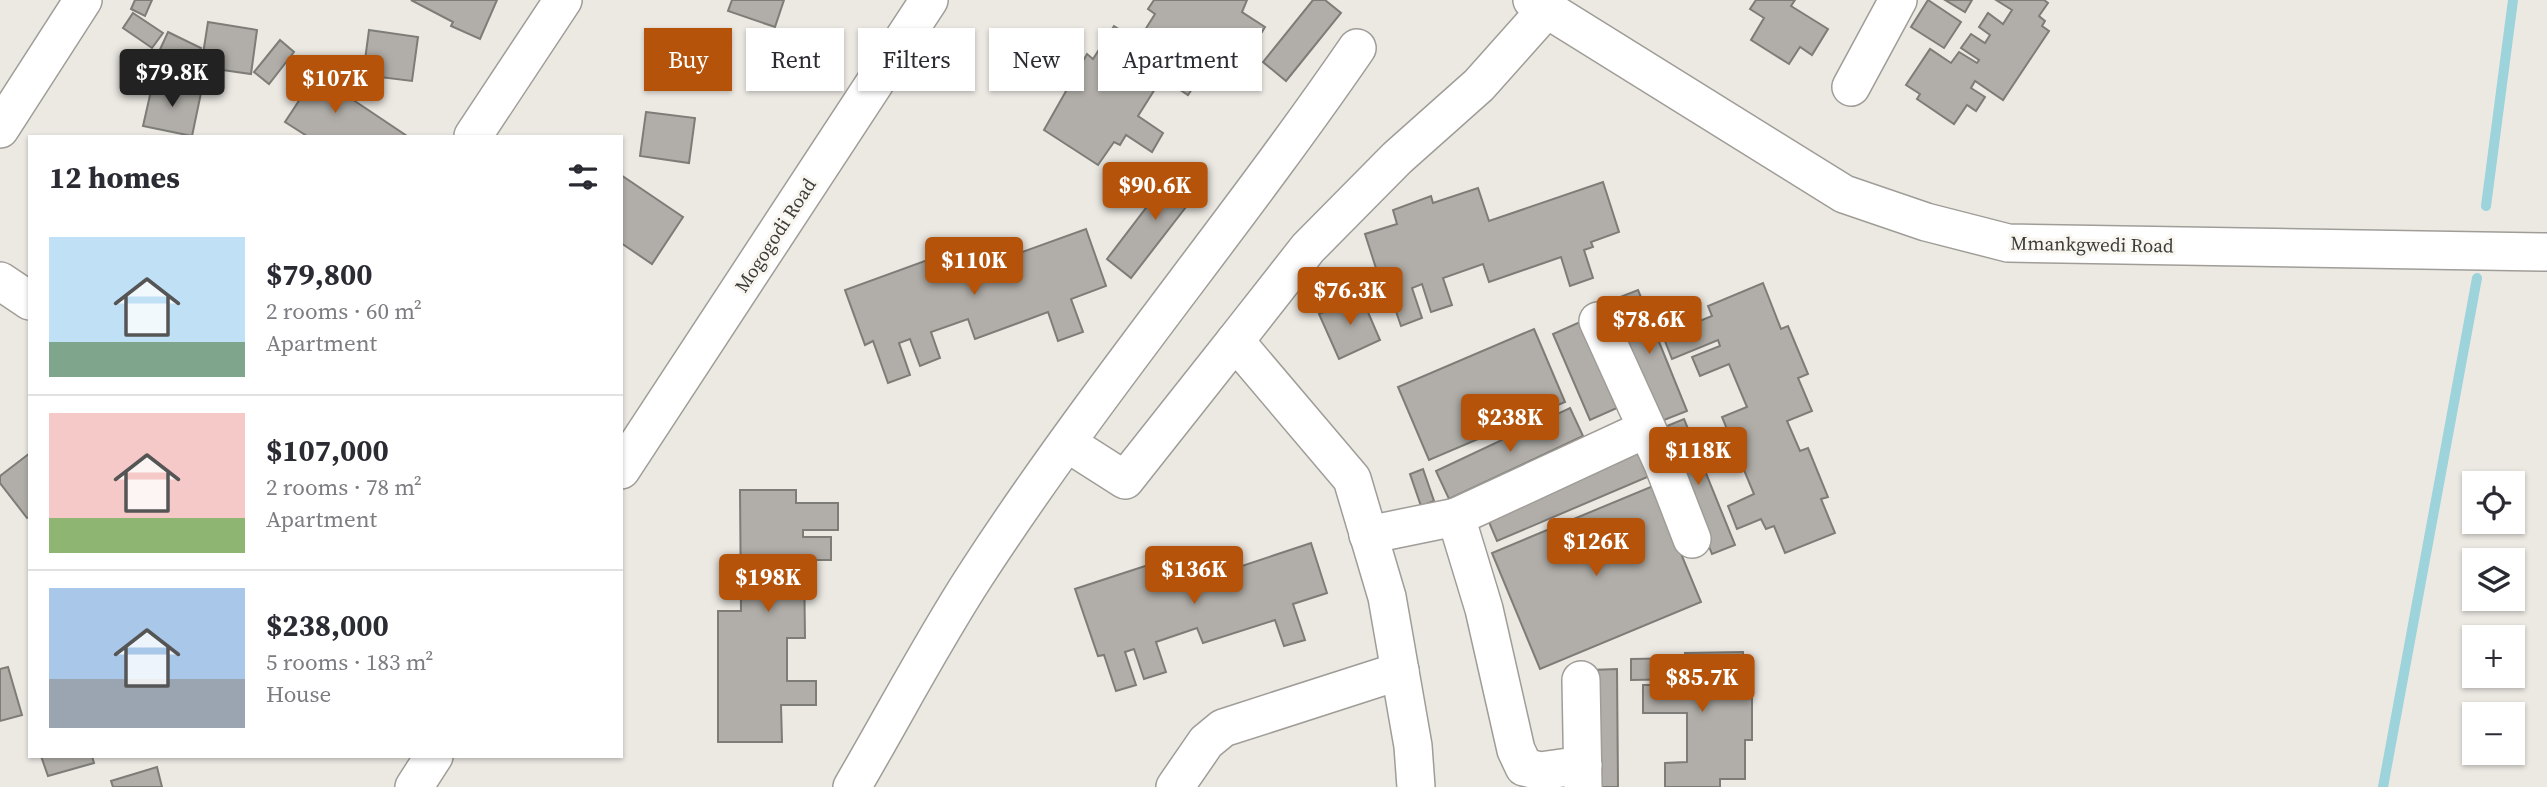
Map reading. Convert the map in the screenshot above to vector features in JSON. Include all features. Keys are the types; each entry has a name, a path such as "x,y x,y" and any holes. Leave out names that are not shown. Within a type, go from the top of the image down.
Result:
{"street":[{"path":"0,129 83,0"},
{"path":"474,135 563,0"},
{"name":"Mogogodi Road","path":"623,467 929,0"},
{"path":"1851,87 1898,0"},
{"path":"1067,443 1125,480 1308,248 1397,158 1479,85 1539,6"},
{"name":"Mmankgwedi Road","path":"1539,6 1844,194 1926,222 2008,243 2547,252"},
{"path":"852,787 974,578 1067,443 1303,126 1357,48"},
{"path":"0,281 28,300"},
{"path":"1598,321 1692,539"},
{"path":"1235,341 1352,479 1387,597 1413,747 1416,787"},
{"path":"1368,535 1456,517 1646,429"},
{"path":"1456,517 1484,609 1516,750 1524,767 1583,776 1581,680"},
{"path":"1175,787 1206,742 1223,728 1400,670"},
{"path":"414,787 433,758"}],"building":[{"path":"135,0 152,0 145,16 131,9"},
{"path":"411,0 497,0 480,39 451,26 453,22"},
{"path":"732,0 784,0 775,27 728,11"},
{"path":"1154,0 1247,0 1242,12 1265,27 1262,32 1262,28 1146,28 1155,14 1148,9"},
{"path":"1313,0 1325,0 1341,13 1286,81 1263,62"},
{"path":"1756,0 1795,0 1791,6 1828,29 1812,55 1800,47 1789,64 1751,40 1764,18 1750,9"},
{"path":"1928,0 1961,22 1944,48 1911,27"},
{"path":"1945,0 1972,0 1965,12"},
{"path":"1996,0 2044,0 2048,3 2039,16 2045,21 2042,26 2049,31 2003,100 1975,81 1971,88 1985,97 1976,111 1967,105 1954,124 1917,99 1920,94 1906,85 1930,49 1951,63 1959,52 1977,63 1979,60 1961,48 1971,34 1985,43 1990,35 1979,27 1988,13 2003,24 2012,10"},
{"path":"133,13 163,33 152,48 123,28"},
{"path":"208,22 257,30 251,74 201,67"},
{"path":"369,30 418,37 412,81 363,75"},
{"path":"168,32 201,48 193,72 157,56"},
{"path":"280,40 294,52 269,84 254,72"},
{"path":"1098,51 1098,91 1154,91 1138,116 1163,133 1152,152 1126,135 1120,145 1114,142 1098,165 1044,130 1066,91 1084,91 1084,59 1087,54 1093,59"},
{"path":"316,75 406,135 305,135 285,122"},
{"path":"153,82 201,93 192,135 143,126"},
{"path":"646,112 695,118 689,163 640,156"},
{"path":"1178,166 1203,185 1131,278 1107,259"},
{"path":"623,176 683,217 652,264 623,244"},
{"path":"1603,182 1619,232 1591,242 1593,247 1584,250 1593,278 1570,286 1561,257 1489,282 1483,264 1443,278 1452,305 1431,312 1422,284 1412,288 1422,318 1401,326 1388,288 1383,290 1365,234 1397,224 1393,210 1431,196 1433,203 1478,188 1489,221"},
{"path":"1086,229 1106,286 1071,299 1083,332 1058,341 1048,312 975,339 968,319 931,332 940,358 920,366 910,339 899,343 910,375 888,383 873,341 865,345 845,290 969,245 978,268"},
{"path":"1763,283 1781,329 1788,326 1808,374 1798,378 1812,411 1787,421 1800,451 1808,448 1828,497 1821,499 1835,533 1785,553 1774,526 1766,529 1761,519 1737,529 1728,506 1754,494 1722,417 1747,407 1729,364 1700,376 1692,357 1720,346 1718,340 1672,359 1663,336 1712,316 1708,306"},
{"path":"1638,290 1687,411 1659,422 1610,301"},
{"path":"1361,296 1380,340 1339,359 1319,314"},
{"path":"1580,322 1617,408 1590,420 1553,334"},
{"path":"1534,329 1565,402 1429,460 1398,387"},
{"path":"1570,408 1583,436 1449,499 1436,471"},
{"path":"1684,419 1735,545 1712,554 1662,428"},
{"path":"1641,449 1652,475 1497,541 1486,515"},
{"path":"28,455 27,518 0,483 0,476"},
{"path":"1423,469 1434,501 1421,506 1410,474"},
{"path":"1653,486 1701,602 1540,669 1492,553"},
{"path":"740,490 796,490 796,503 838,503 838,530 803,530 803,537 831,537 831,560 804,560 805,638 787,638 787,681 816,681 816,705 781,705 782,742 718,742 718,611 741,611"},
{"path":"1311,543 1327,593 1293,604 1305,640 1284,646 1275,620 1203,643 1197,628 1156,642 1166,672 1144,679 1134,649 1125,652 1136,685 1116,691 1104,655 1098,656 1075,589 1194,550 1203,579"},
{"path":"1743,652 1743,694 1752,694 1752,740 1745,740 1745,779 1720,779 1720,787 1665,787 1665,763 1687,762 1687,713 1643,713 1643,685 1689,685 1689,679 1631,680 1631,659 1685,658 1685,653"},
{"path":"8,667 22,715 0,721 0,669"},
{"path":"1617,669 1618,787 1592,787 1591,670"},
{"path":"42,758 93,758 94,763 48,776"},
{"path":"157,767 162,787 113,787 111,781"}],"waterway":[{"path":"2486,206 2513,0"},
{"path":"2383,787 2477,278"}]}
